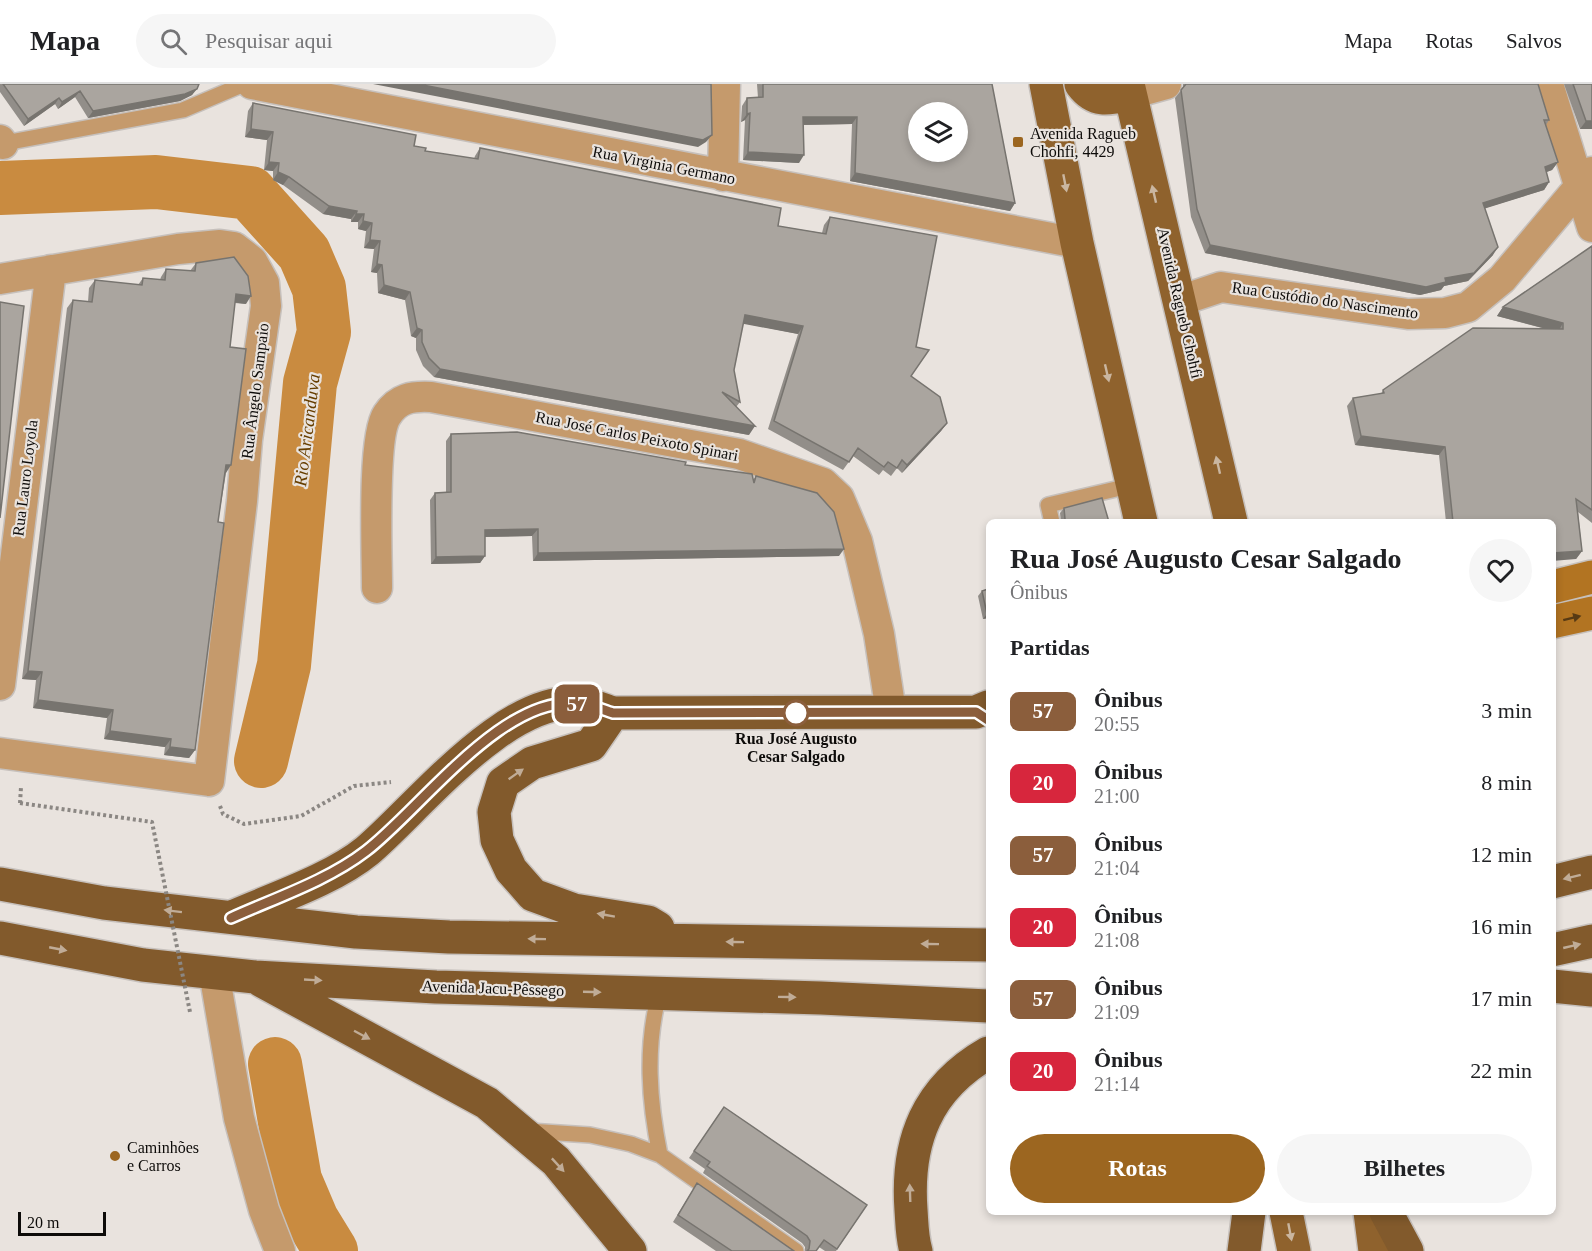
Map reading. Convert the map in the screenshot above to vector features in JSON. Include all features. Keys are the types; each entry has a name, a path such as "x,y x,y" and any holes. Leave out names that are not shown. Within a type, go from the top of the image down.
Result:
{"highway":[{"path":"231,918 320,878 365,852 443,777 516,718 551,706 581,703 613,713 984,713"},
{"path":"613,713 591,745 532,763 503,783 494,812 497,840 511,870 532,895 574,909 648,922 679,941"},
{"path":"1556,881 1592,872"},
{"path":"0,884 104,903 356,932 679,941 986,945"},
{"name":"Avenida Jacu-Pêssego","path":"0,938 143,965 255,977 436,987 986,1006"},
{"path":"1556,949 1592,941"},
{"path":"255,977 487,1102 556,1161 630,1251"},
{"path":"1556,986 1592,990"},
{"path":"916,1251 913,1242 909,1187 918,1132 937,1096 964,1067 986,1054"},
{"path":"1244,1251 1249,1215"},
{"path":"1388,1215 1407,1251"}],"main road":[{"path":"1046,84 1077,243 1140,519"},
{"path":"1081,84 1088,94 1097,99 1129,89"},
{"name":"Avenida Ragueb Chohfi","path":"1129,89 1230,519"},
{"path":"1556,586 1592,577"},
{"path":"1556,621 1592,613"},
{"path":"1287,1215 1293,1251"},
{"path":"1370,1215 1375,1251"}],"street":[{"name":"Rua Virginia Germano","path":"252,84 1077,243"},
{"path":"723,176 725,84"},
{"path":"1129,89 1166,84"},
{"path":"1548,84 1586,180 1592,227"},
{"name":"Rua Custódio do Nascimento","path":"1179,301 1221,287 1408,314 1445,313 1468,307 1502,279 1586,180"},
{"name":"Rua Ângelo Sampaio","path":"0,279 220,244 234,247 252,261 264,283 266,306 247,440 209,781 0,753"},
{"name":"Rua Lauro Loyola","path":"0,685 51,270"},
{"name":"Rua José Carlos Peixoto Spinari","path":"377,588 377,491 380,435 385,417 400,401 409,397 431,397 739,454 823,483 839,498 857,541 879,634 891,712"},
{"path":"214,972 239,1118 264,1210 280,1251"}],"lane":[{"path":"1,143 183,110 244,84"},
{"path":"1051,519 1048,505 1132,485"},
{"path":"659,994 652,1032 649,1074 653,1118 660,1155"},
{"path":"519,1130 590,1136 631,1144 660,1155 796,1251"}],"path":[{"path":"244,824 301,816 354,786 443,777"},
{"path":"21,787 20,803 152,822 190,1012"}],"building":[{"path":"3,84 199,84 197,89 185,94 93,111 80,91 62,102 59,98 28,119"},
{"path":"418,84 711,84 712,135 703,140"},
{"path":"763,84 992,84 1015,203 855,173 857,117 803,117 804,155 748,152 750,113 747,114 747,98 763,97"},
{"path":"1186,84 1538,84 1549,120 1544,120 1558,162 1545,167 1549,182 1483,203 1498,247 1474,273 1445,278 1446,282 1426,287 1210,245 1197,209 1181,90"},
{"path":"1573,84 1592,84 1592,121 1586,121"},
{"path":"253,103 416,135 414,146 426,148 425,151 478,159 480,148 781,208 778,226 826,234 830,217 937,236 916,347 929,350 911,376 940,397 947,423 907,465 902,460 897,468 888,462 884,467 858,448 849,462 774,421 803,326 745,315 734,370 740,402 722,392 755,426 440,369 429,358 422,342 422,330 417,328 410,292 384,285 382,265 377,264 380,241 370,240 372,223 363,221 364,214 356,214 357,211 329,206 289,177 278,172 279,163 269,162 273,132 251,129"},
{"path":"1592,246 1592,510 1576,499 1582,551 1556,553 1556,519 1453,519 1445,447 1361,436 1353,398 1384,393 1383,390 1473,328 1563,329 1563,323 1503,307"},
{"path":"234,257 248,276 251,296 236,294 230,347 246,349 231,465 226,465 218,522 224,523 195,750 170,747 171,739 110,731 113,710 38,700 42,672 28,671 73,300 92,302 95,280 142,285 143,278 165,280 166,269 195,271 196,263"},
{"path":"0,302 24,306 0,518"},
{"path":"517,432 686,462 685,465 752,474 754,483 756,476 817,493 834,512 844,549 538,553 538,529 485,530 485,556 436,557 435,493 451,492 451,434"},
{"path":"1102,498 1108,519 1065,519 1064,508"},
{"path":"986,590 986,609 982,591"},
{"path":"724,1107 867,1205 837,1249 824,1240 816,1251 807,1251 810,1241 807,1236 707,1166 710,1162 694,1151"},
{"path":"697,1183 794,1251 732,1251 678,1215"}],"waterway":[{"name":"Rio Aricanduva","path":"0,188 156,182 250,193 304,253 319,288 324,332 310,383 284,665 261,761"},
{"name":"Rio Aricanduva","path":"275,1064 295,1180 312,1220 331,1251"}],"bus line":[{"name":"57","path":"231,918 320,878 365,852 443,777 516,718 551,706 581,703 613,713 976,712 986,719"}],"place":[{"name":"Avenida Ragueb Chohfi, 4429","path":"1018,142"},
{"name":"Rua José Augusto Cesar Salgado","path":"796,713"},
{"name":"Caminhões e Carros","path":"115,1156"}]}
